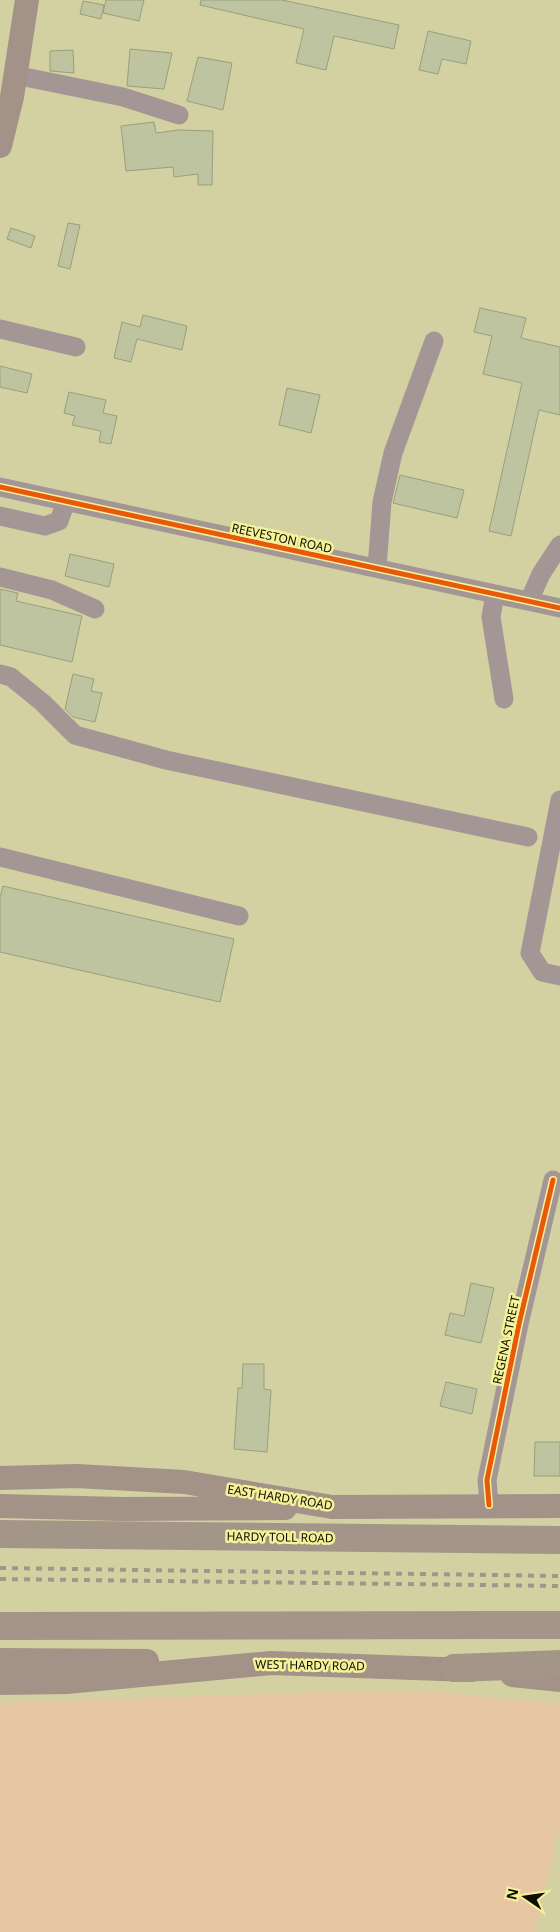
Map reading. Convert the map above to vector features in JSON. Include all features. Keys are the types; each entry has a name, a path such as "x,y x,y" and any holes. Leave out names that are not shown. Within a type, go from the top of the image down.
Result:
{"highway":[{"name":"HARDY TOLL ROAD","path":"0,1534 560,1540"},
{"path":"0,1626 560,1625"},
{"path":"454,1668 560,1664"}],"main road":[{"path":"0,146 16,75 27,0"},
{"name":"EAST HARDY ROAD","path":"0,1478 77,1476 184,1482 332,1506 489,1504 560,1506"},
{"path":"0,1506 230,1510 332,1506"},
{"path":"0,1660 271,1662"},
{"name":"WEST HARDY ROAD","path":"0,1683 66,1682 271,1662 454,1668 560,1680"}],"street":[{"path":"16,75 123,97 179,115"},
{"path":"0,329 76,347"},
{"path":"377,568 382,502 392,453 434,341"},
{"name":"REEVESTON ROAD","path":"0,487 560,608"},
{"path":"0,516 45,526 59,521 66,501"},
{"path":"529,601 541,574 560,545"},
{"path":"0,577 52,590 95,609"},
{"path":"495,594 491,617 504,699"},
{"path":"0,674 11,677 75,735 166,760 528,837"},
{"path":"560,800 530,953 542,972 560,976"},
{"path":"0,857 239,916"},
{"name":"REGENA STREET","path":"489,1504 487,1480 519,1324 553,1180"}],"shaded area":[{"path":"430,1691 560,1704 560,1825 535,1932 0,1932 0,1703 320,1692"}],"building":[{"path":"106,0 144,0 139,21 103,13"},
{"path":"201,0 282,0 399,25 394,49 334,36 326,70 296,63 304,29 200,5"},
{"path":"83,1 104,5 101,19 80,14"},
{"path":"428,31 471,41 466,64 442,59 438,74 419,70"},
{"path":"130,49 172,53 164,89 127,86"},
{"path":"73,50 74,73 50,71 50,51"},
{"path":"198,57 232,63 223,110 187,101"},
{"path":"154,122 156,133 178,130 213,131 212,185 198,185 198,174 174,177 173,167 126,171 121,126"},
{"path":"68,223 80,225 70,269 58,266"},
{"path":"11,228 35,236 31,248 7,239"},
{"path":"480,308 526,318 521,338 560,347 560,415 539,410 511,536 489,531 522,383 483,374 492,336 474,332"},
{"path":"143,315 187,326 182,350 137,339 131,362 114,358 122,322 140,327"},
{"path":"0,366 32,374 27,393 0,387"},
{"path":"287,388 320,395 311,433 279,425"},
{"path":"69,392 106,400 103,413 117,416 111,444 99,442 101,431 72,425 75,416 64,413"},
{"path":"400,475 464,490 457,518 393,503"},
{"path":"70,554 114,564 109,587 65,576"},
{"path":"0,589 18,593 16,601 82,616 72,662 0,645"},
{"path":"73,674 94,679 91,691 102,693 95,722 73,717 65,709"},
{"path":"3,886 234,939 220,1002 0,952 0,898"},
{"path":"471,1283 494,1288 481,1343 445,1335 450,1313 464,1316"},
{"path":"243,1364 264,1364 264,1389 271,1390 267,1452 234,1449 238,1388 242,1388"},
{"path":"446,1382 477,1389 472,1414 440,1406"},
{"path":"535,1442 560,1442 560,1476 534,1476"}],"railway":[{"path":"0,1568 560,1576"},
{"path":"0,1579 560,1586"}],"cycle path":[{"path":"0,487 560,608"},
{"path":"489,1505 487,1480 519,1324 553,1180"}]}
